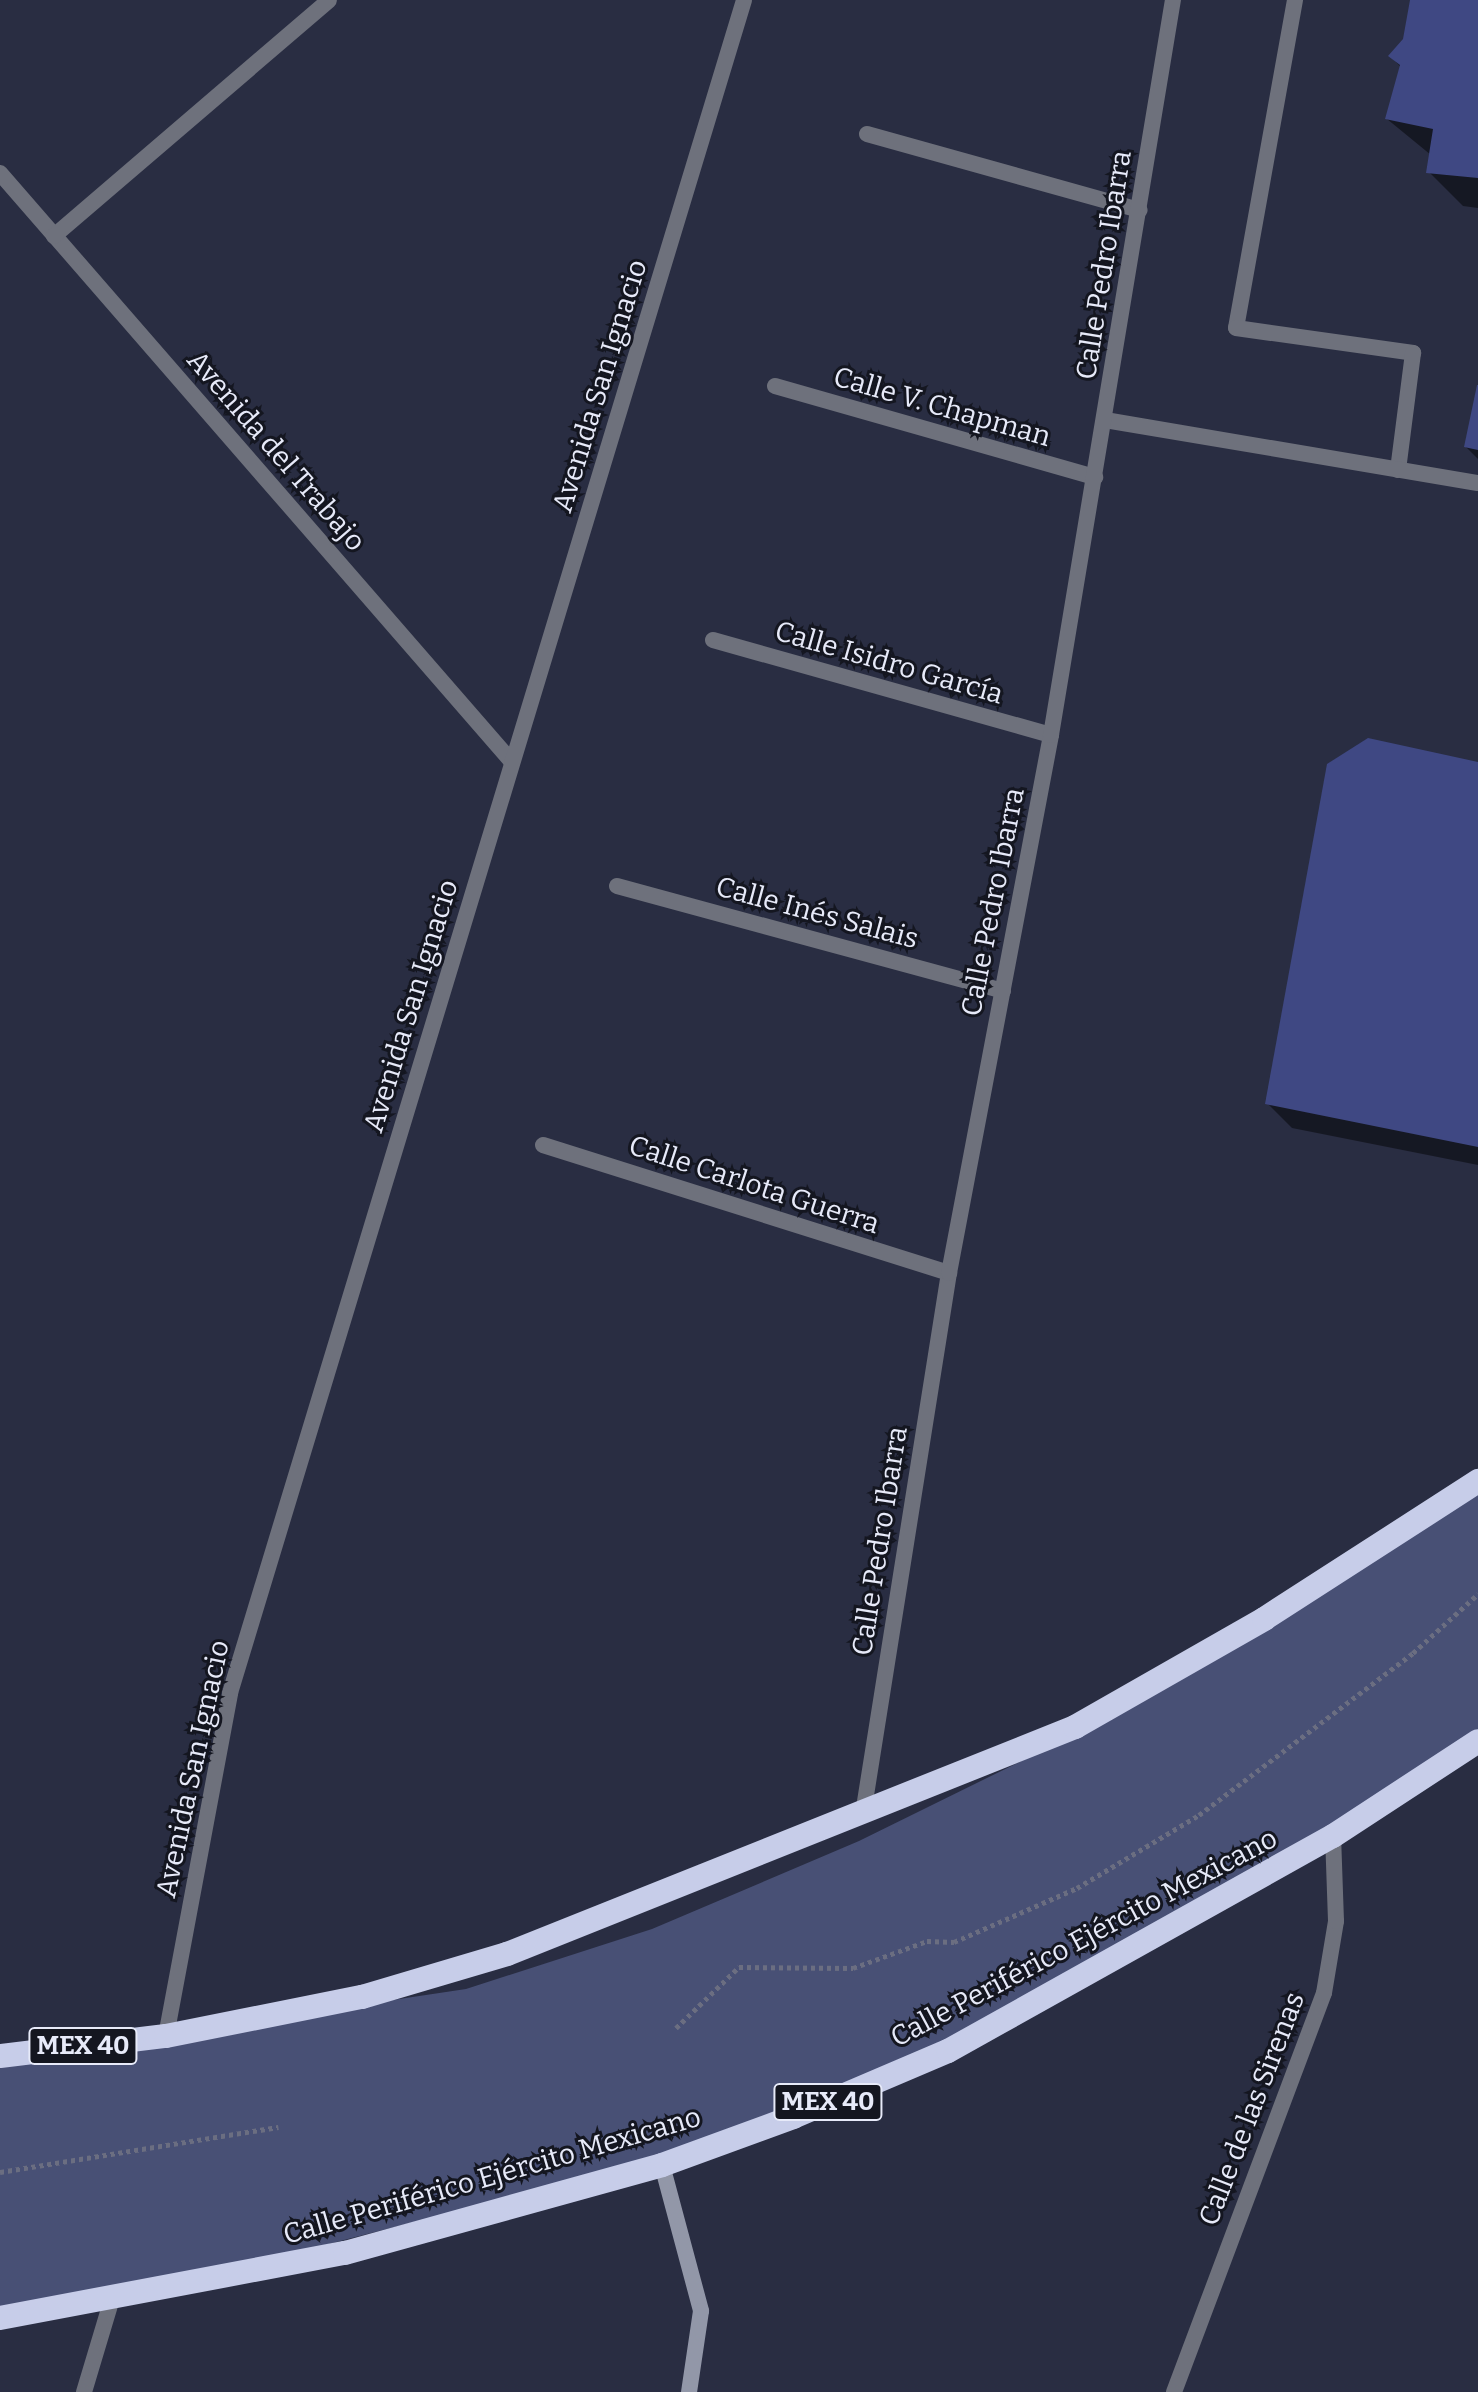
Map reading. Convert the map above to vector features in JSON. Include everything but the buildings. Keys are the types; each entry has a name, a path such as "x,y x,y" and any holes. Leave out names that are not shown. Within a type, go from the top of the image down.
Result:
{"highway":[{"name":"MEX 40","path":"0,2056 166,2036 362,1997 507,1954 1075,1727 1264,1619 1478,1481"},
{"name":"Calle Periférico Ejército Mexicano","path":"0,2318 111,2302 345,2253 662,2165 948,2051 1333,1836 1478,1741"}],"main road":[{"path":"662,2165 701,2311 689,2392"}],"street":[{"path":"54,236 329,0"},
{"name":"Avenida San Ignacio","path":"166,2036 230,1693 744,0"},
{"name":"Calle Pedro Ibarra","path":"863,1814 949,1273 1051,735 1173,0"},
{"path":"1295,0 1236,328 1413,353 1398,470"},
{"path":"867,134 1140,210"},
{"name":"Avenida del Trabajo","path":"0,173 512,762"},
{"name":"Calle V. Chapman","path":"775,386 1095,477"},
{"path":"1105,420 1478,483"},
{"name":"Calle Isidro García","path":"713,640 1051,735"},
{"name":"Calle Inés Salais","path":"617,886 1003,991"},
{"name":"Calle Carlota Guerra","path":"543,1145 949,1273"},
{"name":"Calle de las Sirenas","path":"1174,2392 1324,1993 1336,1921 1333,1836"},
{"path":"84,2392 111,2302"}],"path":[{"path":"676,2028 739,1967 853,1968 927,1941 954,1942 1065,1894 1199,1815 1413,1653 1478,1594"},
{"path":"0,2172 278,2127"}],"shaded area":[{"path":"1478,1490 1478,1732 1330,1832 946,2046 662,2158 313,2248 0,2311 0,2059 466,1989 652,1929 859,1841 1060,1742"}]}
